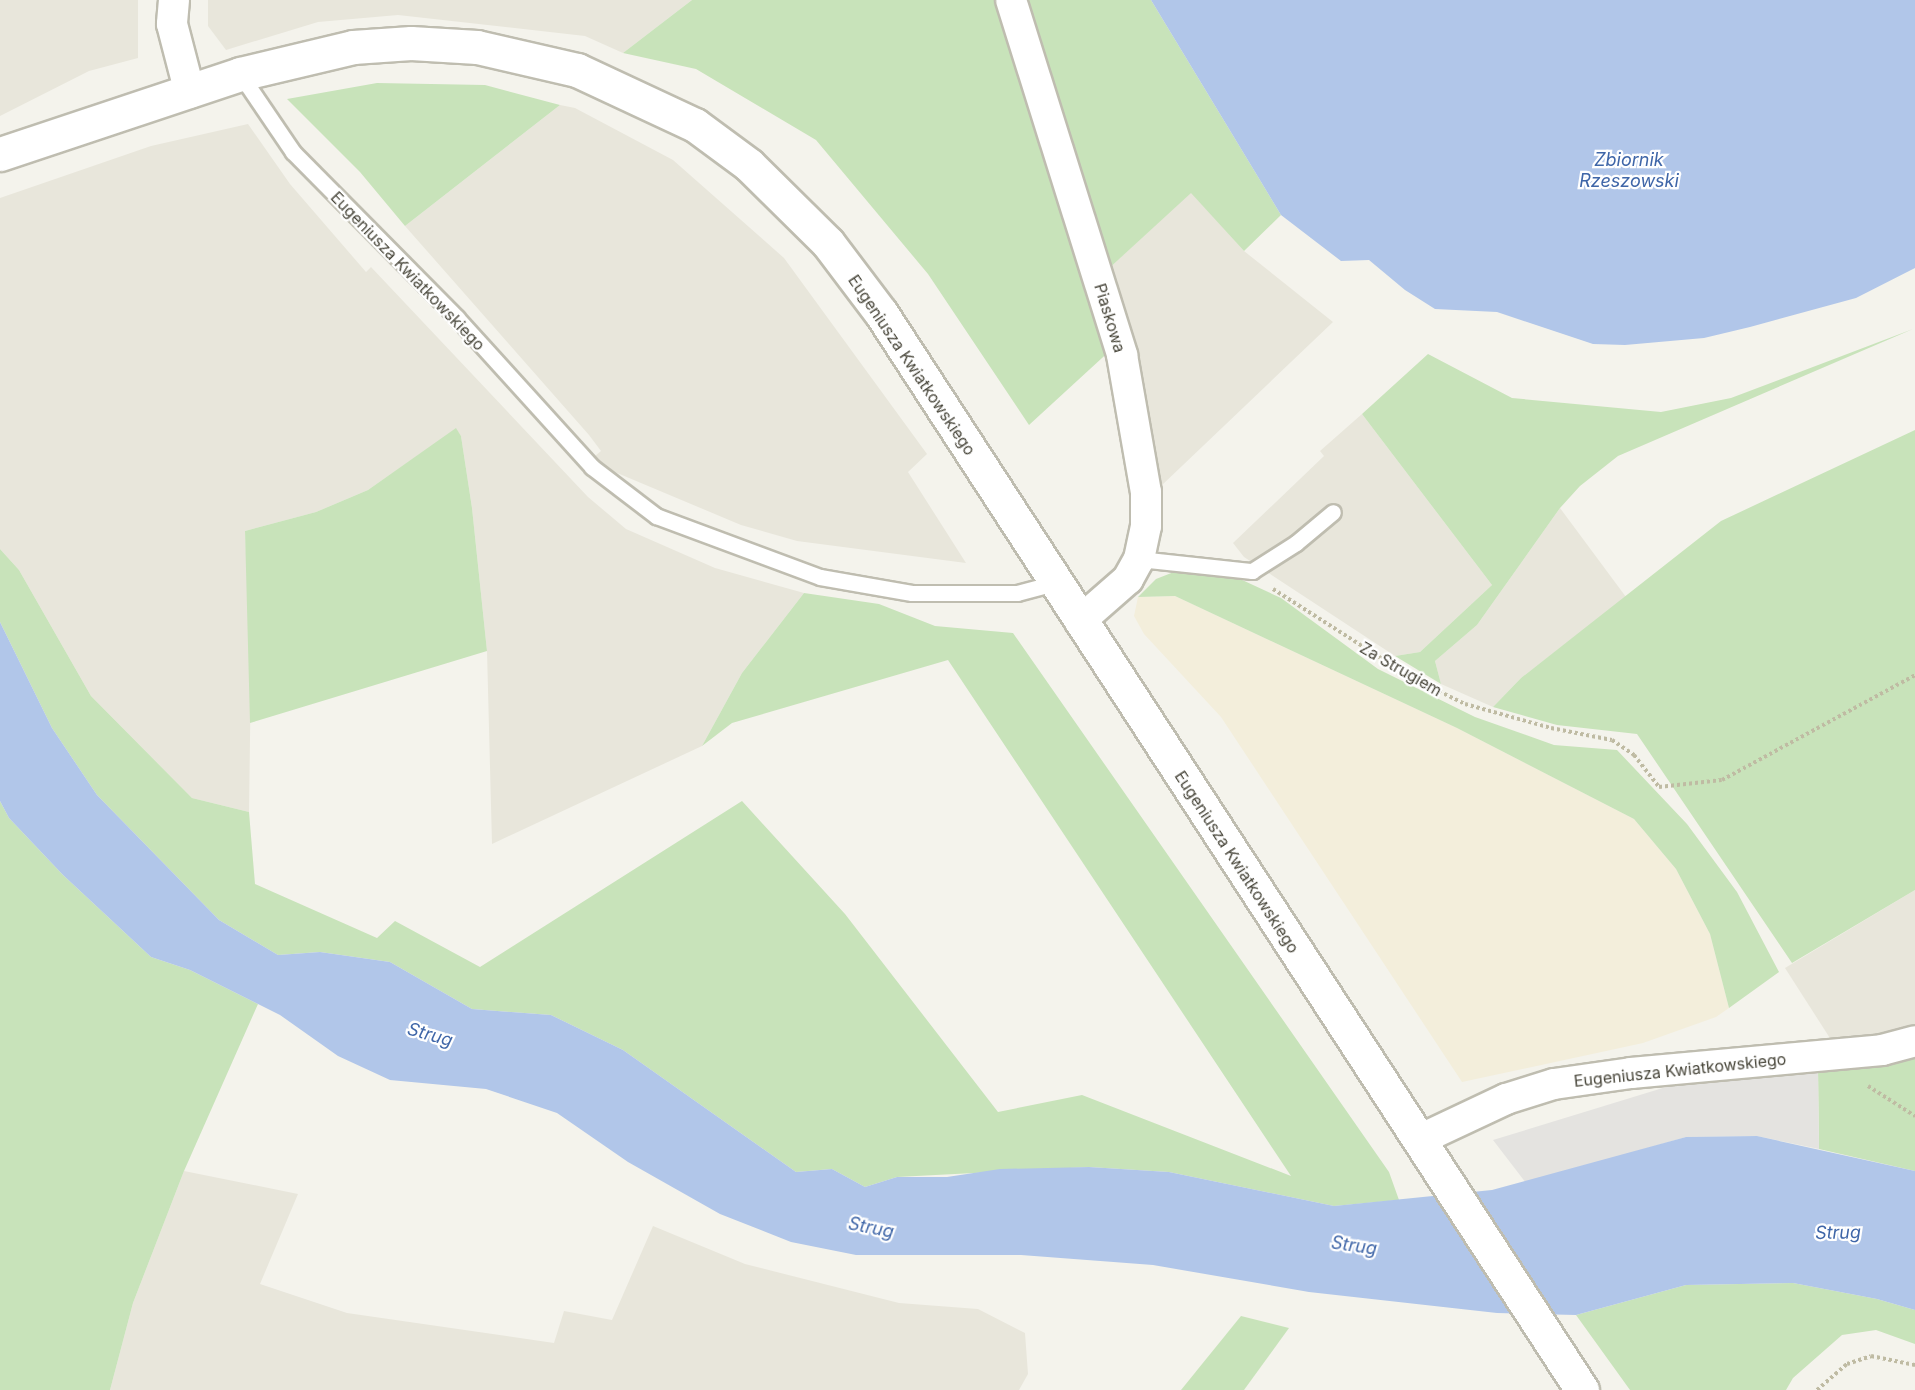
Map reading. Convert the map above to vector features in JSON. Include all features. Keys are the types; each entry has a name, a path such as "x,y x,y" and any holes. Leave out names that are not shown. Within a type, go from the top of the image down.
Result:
{"street":[{"path":"174,0 172,24 190,93"},
{"name":"Piaskowa","path":"1011,0 1122,355 1146,492 1146,526 1139,559 1128,579 1080,621"},
{"name":"Eugeniusza Kwiatkowskiego","path":"0,154 190,93 240,74 353,48 411,43 477,47 531,57 577,70 695,125 749,165 828,243 881,313 1582,1390"},
{"name":"Eugeniusza Kwiatkowskiego","path":"1419,1140 1506,1099 1554,1084 1631,1073 1882,1050 1915,1041"}],"lane":[{"name":"Eugeniusza Kwiatkowskiego","path":"240,74 293,152 457,318 592,467 656,516 820,577 912,593 1017,593 1055,583"},
{"path":"1139,559 1252,571 1296,543 1333,512"}],"path":[{"name":"Za Strugiem","path":"1252,571 1264,583 1412,678 1465,704 1551,728 1612,740 1634,755 1659,787 1722,780 1915,675"},
{"path":"1817,1390 1847,1364 1870,1356 1915,1365"}],"shaded area":[{"path":"0,0 138,0 138,58 89,71 0,116"},
{"path":"208,0 692,0 623,53 585,36 398,15 318,22 226,50 208,26"},
{"path":"560,105 575,108 673,160 784,258 927,454 908,472 966,563 797,541 741,525 610,470 595,456 601,451 589,435 405,226"},
{"path":"248,124 290,184 366,272 371,267 588,497 626,529 715,568 804,593 742,673 702,746 492,844 487,651 472,508 461,436 456,429 368,490 316,512 245,531 251,666 249,812 192,798 91,696 19,570 0,549 0,198 151,146"},
{"path":"1191,192 1244,251 1333,322 1161,486 1105,272"},
{"path":"1362,414 1492,585 1420,652 1395,656 1244,557 1233,543 1324,456 1320,451"},
{"path":"1560,508 1626,597 1521,678 1493,707 1441,684 1435,661 1477,625"},
{"path":"1175,596 1457,728 1634,819 1676,869 1710,934 1729,1008 1716,1017 1643,1043 1462,1082 1221,717 1144,634 1134,616 1138,597"},
{"path":"1915,890 1915,1028 1835,1046 1785,968"},
{"path":"1818,1069 1819,1149 1757,1136 1686,1137 1526,1183 1493,1140 1715,1072"},
{"path":"184,1171 298,1194 260,1284 347,1313 554,1343 564,1311 612,1320 653,1226 745,1264 899,1303 978,1309 1025,1333 1028,1374 1019,1390 110,1390 133,1303"}],"green space":[{"path":"692,0 1002,0 1114,347 1029,425 928,274 816,140 696,69 623,53"},
{"path":"1026,0 1151,0 1281,215 1244,251 1191,193 1105,272"},
{"path":"377,83 485,85 560,105 405,226 360,172 287,99"},
{"path":"1913,329 1618,456 1580,486 1560,508 1477,625 1435,661 1441,684 1395,656 1420,652 1492,585 1362,414 1428,354 1512,398 1661,412 1731,398"},
{"path":"456,428 461,436 472,508 487,651 250,723 245,531 316,512 368,490"},
{"path":"1915,430 1915,890 1792,963 1637,734 1557,725 1493,707 1521,678 1721,521"},
{"path":"0,549 19,570 91,696 192,798 249,812 255,884 377,938 395,921 480,967 742,801 845,914 998,1112 1082,1095 1291,1176 948,660 732,723 702,746 742,673 804,593 879,604 935,626 1013,633 1389,1172 1399,1200 1334,1206 1169,1172 1089,1167 897,1177 865,1187 832,1169 796,1172 623,1050 551,1015 472,1009 390,962 320,952 278,955 219,920 97,795 52,728 0,622"},
{"path":"1179,570 1240,579 1281,598 1378,669 1475,717 1554,745 1617,750 1687,824 1737,892 1779,972 1729,1008 1710,934 1676,869 1634,819 1457,728 1175,596 1138,597 1156,579"},
{"path":"0,801 9,818 63,875 151,957 190,970 258,1004 184,1171 133,1303 110,1390 0,1390"},
{"path":"1915,1028 1915,1171 1819,1149 1818,1069"},
{"path":"1793,1283 1877,1299 1915,1310 1915,1344 1876,1330 1842,1335 1793,1378 1786,1390 1630,1390 1576,1315 1686,1285"},
{"path":"1241,1316 1289,1328 1244,1390 1181,1390"}],"water":[{"name":"Zbiornik Rzeszowski","path":"1151,0 1915,0 1915,268 1856,298 1750,327 1704,338 1625,345 1593,344 1497,312 1435,309 1405,290 1369,260 1341,261 1281,215"},
{"name":"Strug","path":"0,622 52,728 97,795 219,920 278,955 320,952 390,962 472,1009 551,1015 623,1050 796,1172 832,1169 865,1187 897,1177 947,1177 1000,1169 1089,1167 1169,1172 1334,1206 1492,1190 1686,1137 1757,1136 1915,1171 1915,1310 1877,1299 1793,1283 1686,1285 1576,1315 1497,1313 1309,1292 1153,1265 1021,1255 856,1255 791,1242 720,1214 628,1162 557,1113 486,1089 390,1080 338,1056 280,1015 190,970 151,957 63,875 9,818 0,801"}]}
